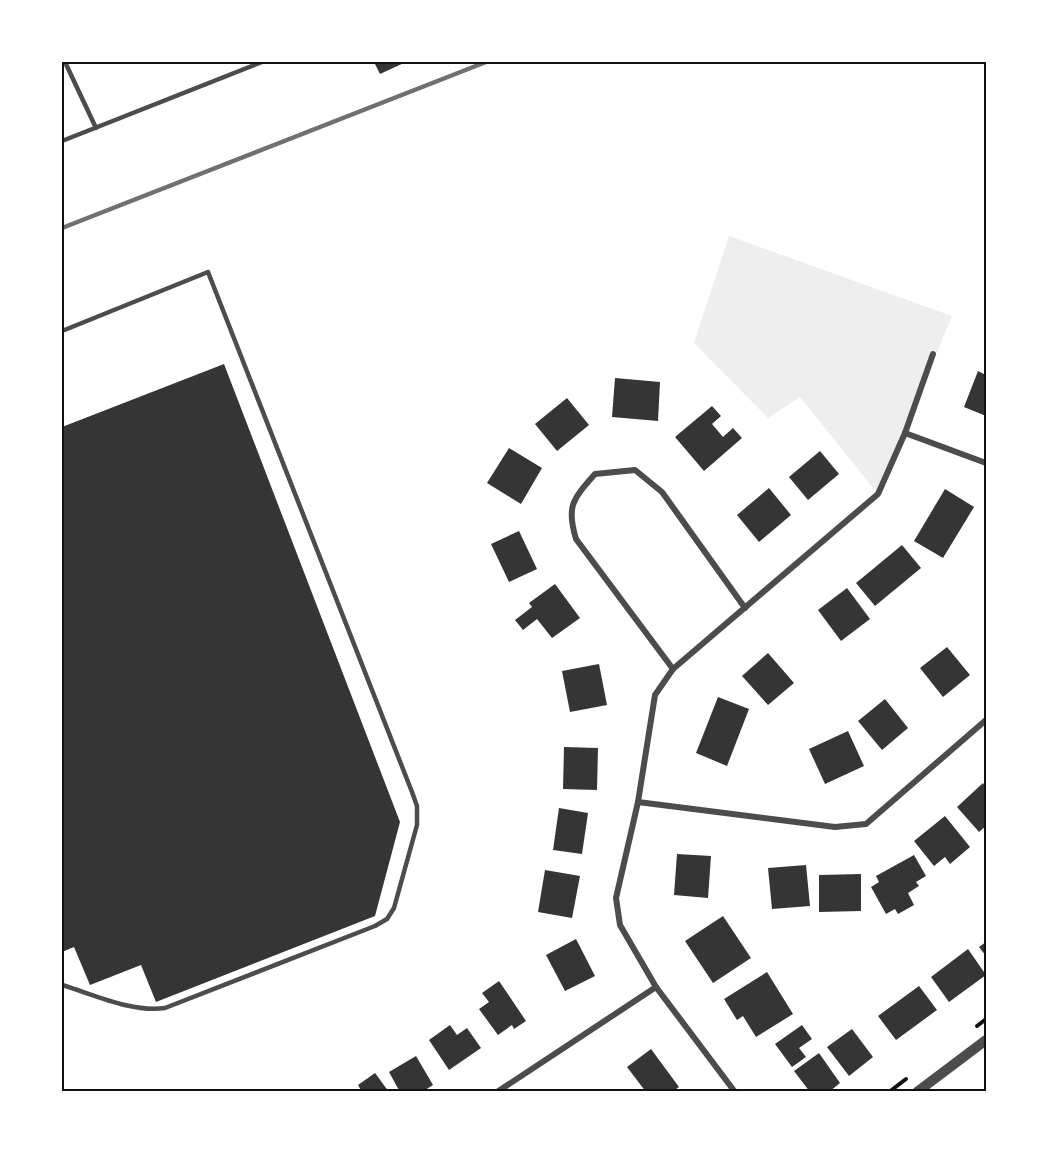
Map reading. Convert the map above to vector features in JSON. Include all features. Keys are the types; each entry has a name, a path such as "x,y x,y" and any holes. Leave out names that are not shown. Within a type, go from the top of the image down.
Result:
{"street":[{"path":"735,1092 656,987 620,925 616,898 638,802 655,695 673,669 878,494 905,433 933,354"},
{"path":"905,433 987,463"},
{"path":"673,669 576,540 569,518 574,498 595,474 634,470 663,492 745,608"},
{"path":"638,802 835,827 866,824 987,720"},
{"path":"497,1092 656,987"},
{"path":"917,1092 987,1040"}],"lane":[{"path":"65,62 96,128"},
{"path":"62,141 262,62"},
{"path":"62,331 208,273 403,771 418,816 394,908 387,919 375,926 165,1008 132,1005 62,985"}],"shaded area":[{"path":"729,236 952,316 878,494 800,397 768,418 694,343"}],"building":[{"path":"374,62 406,62 380,74"},
{"path":"224,364 400,822 375,916 156,1002 141,965 90,985 74,947 62,952 62,427"},
{"path":"978,371 986,375 986,416 964,407"},
{"path":"615,378 660,382 658,421 612,417"},
{"path":"567,398 589,425 557,451 535,424"},
{"path":"712,406 721,416 712,424 723,437 733,428 742,438 704,471 675,437"},
{"path":"509,448 542,468 521,504 487,483"},
{"path":"820,451 839,474 808,500 789,477"},
{"path":"769,488 791,515 759,542 737,515"},
{"path":"945,489 974,507 943,558 914,541"},
{"path":"519,531 537,569 509,582 491,544"},
{"path":"902,545 921,568 875,606 856,583"},
{"path":"555,584 580,618 552,638 537,619 523,630 515,620 532,607 529,603"},
{"path":"847,588 870,619 841,641 818,610"},
{"path":"947,647 970,675 943,697 920,668"},
{"path":"768,653 794,683 768,705 742,676"},
{"path":"599,664 607,705 570,712 562,671"},
{"path":"718,697 749,709 727,766 696,753"},
{"path":"885,699 908,728 882,750 858,721"},
{"path":"848,731 864,766 825,784 809,749"},
{"path":"564,747 598,748 597,790 563,789"},
{"path":"983,783 986,788 986,826 979,832 957,807"},
{"path":"559,808 588,813 582,854 553,850"},
{"path":"945,816 970,847 950,864 945,857 934,866 914,841"},
{"path":"677,854 711,856 708,898 674,895"},
{"path":"914,855 926,876 916,882 919,886 908,893 914,905 898,914 895,909 886,914 871,887 879,882 876,876"},
{"path":"806,865 810,906 772,909 768,868"},
{"path":"545,870 580,876 572,918 538,912"},
{"path":"861,874 861,911 819,912 819,875"},
{"path":"723,916 751,958 713,983 685,941"},
{"path":"576,939 595,976 565,991 546,955"},
{"path":"986,942 986,956 979,947"},
{"path":"968,949 986,975 949,1002 931,977"},
{"path":"767,972 793,1014 756,1037 743,1016 737,1020 724,999"},
{"path":"499,981 526,1021 514,1029 512,1025 498,1035 479,1009 489,1002 482,993"},
{"path":"919,986 937,1010 896,1040 878,1016"},
{"path":"450,1025 457,1035 467,1028 481,1048 449,1070 429,1040"},
{"path":"802,1025 812,1039 799,1048 806,1057 792,1067 775,1044"},
{"path":"852,1029 873,1057 849,1076 827,1047"},
{"path":"651,1049 679,1087 672,1092 646,1092 627,1067"},
{"path":"819,1053 840,1083 829,1092 810,1092 794,1071"},
{"path":"416,1056 433,1085 422,1092 400,1092 389,1072"},
{"path":"375,1073 389,1092 362,1092 358,1085"}],"railway":[{"path":"62,228 486,62"}]}
